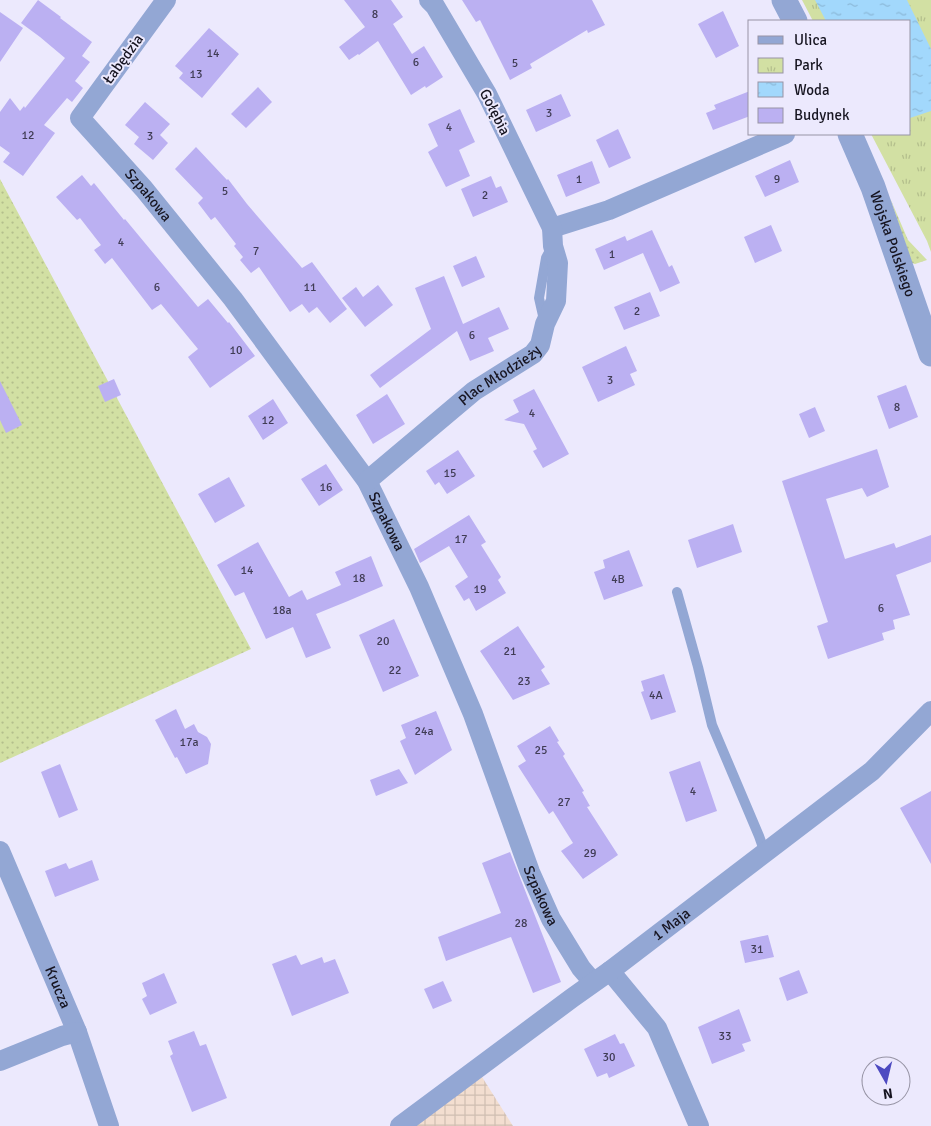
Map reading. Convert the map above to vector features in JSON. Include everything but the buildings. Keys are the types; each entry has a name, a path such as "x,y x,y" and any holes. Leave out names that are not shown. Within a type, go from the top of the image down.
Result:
{"street":[{"name":"Łabędzia","path":"80,118 166,0"},
{"name":"Gołębia","path":"429,0 435,6 487,94 553,237"},
{"path":"784,0 794,20"},
{"name":"Szpakowa","path":"80,118 144,189 233,299 367,481 419,587 473,714 530,872 555,926 581,968 601,977 657,1028 699,1126"},
{"path":"553,237 609,210 783,135"},
{"name":"Wojska Polskiego","path":"850,135 873,187 931,354"},
{"name":"Plac Młodzieży","path":"367,481 474,391 533,354 540,344 545,324 556,301 558,264 553,237"},
{"name":"1 Maja","path":"400,1126 601,977 872,771 931,711"},
{"name":"Krucza","path":"0,851 77,1032 109,1126"},
{"path":"0,1061 62,1036 77,1032"}],"lane":[{"path":"677,592 712,725 765,853"}],"shaded area":[{"path":"477,1069 513,1126 405,1126"}],"green space":[{"path":"802,0 931,0 931,252 872,135 911,135 911,20 812,20"},
{"path":"0,179 251,649 0,763"},
{"path":"890,198 908,240 927,260 915,264 912,263"}],"water":[{"path":"815,0 907,0 931,49 931,111 911,118 911,20 825,20"}]}
